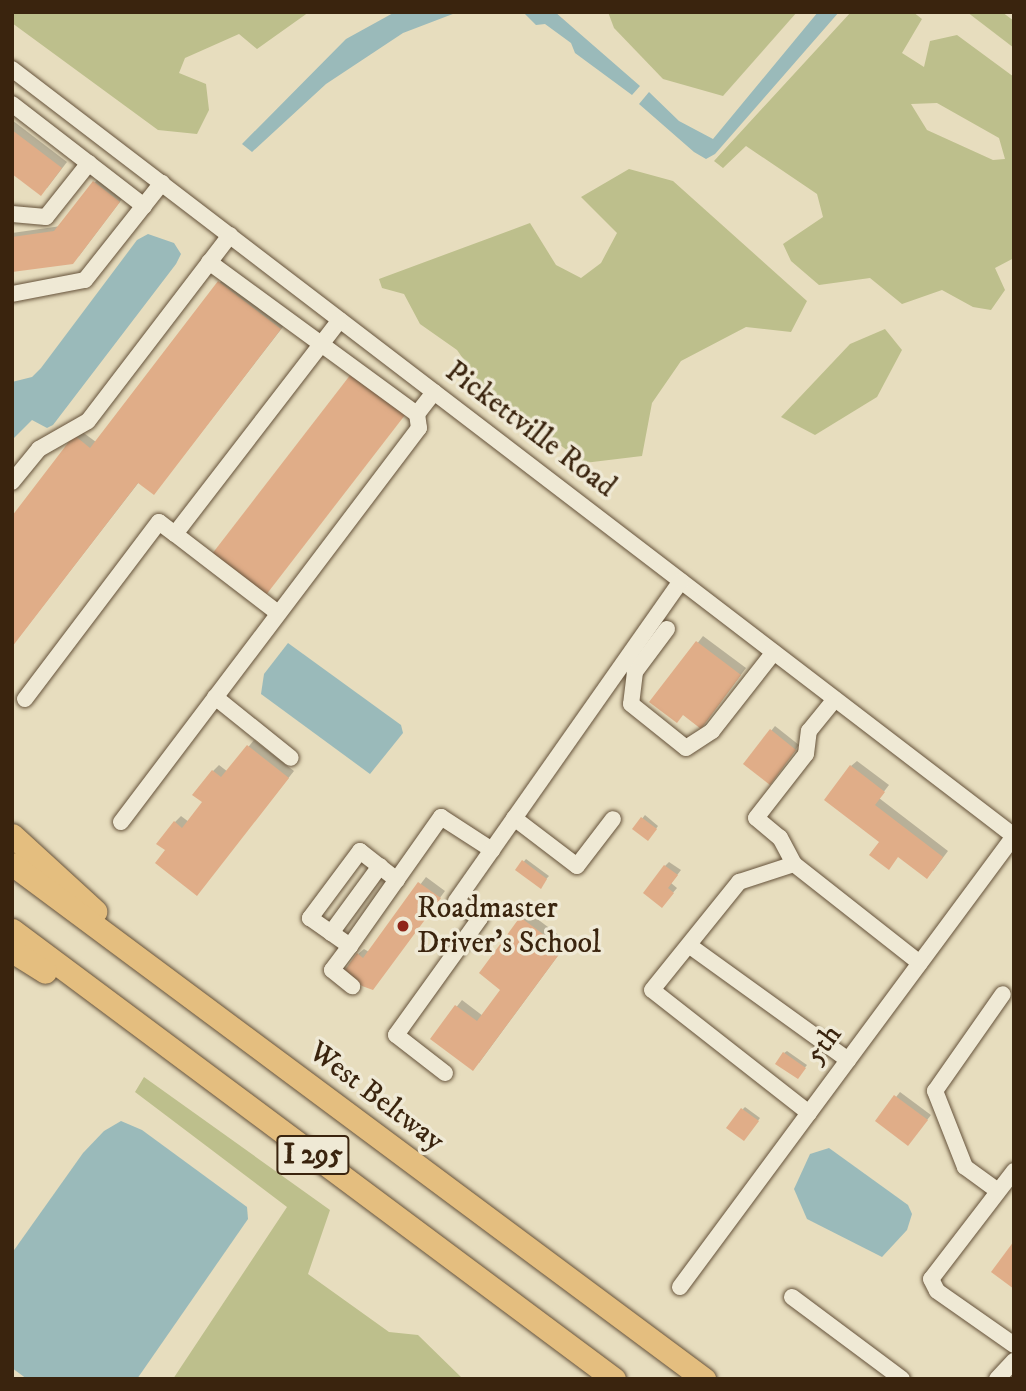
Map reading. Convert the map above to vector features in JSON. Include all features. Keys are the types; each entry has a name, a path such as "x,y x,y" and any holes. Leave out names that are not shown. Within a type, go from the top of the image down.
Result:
{"highway":[{"path":"12,835 199,1004"},
{"name":"West Beltway","path":"12,864 704,1379"},
{"name":"I 295","path":"12,930 614,1379"},
{"path":"12,951 147,1045 200,1072"}],"street":[{"name":"Pickettville Road","path":"12,69 1014,836"},
{"path":"12,104 144,206"},
{"path":"12,214 46,217 89,163"},
{"path":"12,294 85,280 162,183"},
{"path":"12,482 38,449 88,421 230,235"},
{"path":"121,822 419,428 417,414 322,343 302,333 209,262"},
{"path":"176,534 340,320"},
{"path":"417,414 434,392"},
{"path":"25,699 159,522 278,613"},
{"path":"445,1073 396,1035 480,918 456,901 681,581"},
{"path":"667,629 635,672 631,704 686,748 712,730 774,652"},
{"path":"215,697 291,758"},
{"path":"835,699 809,731 806,754 756,818 780,838 794,864 920,963"},
{"path":"352,986 332,970 441,817 492,850"},
{"path":"514,818 577,866 613,819"},
{"name":"5th","path":"680,1287 1014,836"},
{"path":"350,946 310,918 360,851 397,880"},
{"path":"794,864 739,882 653,990 809,1113"},
{"path":"331,933 380,866"},
{"path":"690,946 848,1060"},
{"path":"998,1191 965,1167 935,1091 1003,994"},
{"path":"1014,1171 930,1279 937,1291 1014,1345"},
{"path":"792,1297 902,1379"},
{"path":"998,1379 1014,1361"}],"green space":[{"path":"12,12 309,12 257,49 239,34 185,58 179,73 206,84 209,110 197,134 158,130 12,23"},
{"path":"608,12 797,12 723,96 663,79 614,28"},
{"path":"851,12 913,12 922,19 902,53 924,67 930,41 957,35 1014,77 1014,258 995,268 1005,290 991,310 973,307 942,290 902,304 870,278 819,285 791,261 783,244 823,217 817,194 746,146 723,168 714,161","holes":["937,103 999,138 1005,159 993,160 927,130 911,104"]},
{"path":"967,12 1002,12 1014,21 1014,48"},
{"path":"629,169 673,181 807,301 791,332 746,327 681,361 652,403 642,456 584,463 483,387 457,350 420,324 404,294 382,288 379,279 530,223 556,265 581,278 601,263 617,233 581,197"},
{"path":"885,329 902,350 877,397 815,435 781,417 850,344"},
{"path":"144,1077 330,1210 308,1274 389,1332 418,1335 463,1379 173,1379 287,1207 135,1092"}],"water":[{"path":"395,12 458,12 403,33 326,84 252,152 242,144 346,39"},
{"path":"523,12 555,12 640,86 632,95 575,53 571,43 545,24 536,25"},
{"path":"818,12 839,12 715,154 706,159 694,152 639,104 649,92 679,121 713,139"},
{"path":"148,234 174,243 181,254 176,264 53,425 47,428 32,420 12,440 12,382 32,377 41,368 137,240"},
{"path":"288,643 401,725 403,733 370,774 261,694 264,674"},
{"path":"121,1121 142,1130 247,1207 248,1219 137,1379 27,1379 12,1368 12,1253 83,1153 104,1131"},
{"path":"829,1148 908,1205 912,1214 907,1230 882,1257 807,1219 794,1189 810,1154"}],"building":[{"path":"12,130 62,168 41,196 12,174"},
{"path":"93,181 120,202 73,264 12,272 12,237 54,231"},
{"path":"218,281 281,329 154,495 138,483 12,647 12,516 74,435 90,448"},
{"path":"351,374 405,415 266,595 212,554"},
{"path":"696,641 741,675 701,729 683,715 677,723 649,702"},
{"path":"770,729 796,750 770,785 743,764"},
{"path":"247,745 289,778 197,896 155,863 165,850 156,844 174,821 182,828 202,802 192,795 212,770 221,777"},
{"path":"850,765 885,792 875,805 943,857 927,879 898,857 889,870 869,855 879,842 824,800"},
{"path":"641,817 657,829 648,841 632,829"},
{"path":"522,860 547,879 541,889 515,870"},
{"path":"664,865 678,875 668,888 674,893 662,908 643,893"},
{"name":"Roadmaster Driver's School","path":"418,882 441,898 373,990 362,986 345,970 357,953 363,958"},
{"path":"520,917 563,949 473,1071 430,1039 455,1005 477,1021 500,990 479,973"},
{"path":"783,1052 806,1068 798,1079 775,1064"},
{"path":"894,1095 928,1120 908,1146 875,1121"},
{"path":"741,1108 759,1121 744,1141 726,1128"},
{"path":"1014,1241 1014,1289 991,1272"}],"place":[{"name":"Roadmaster Driver's School","path":"403,926"}]}
